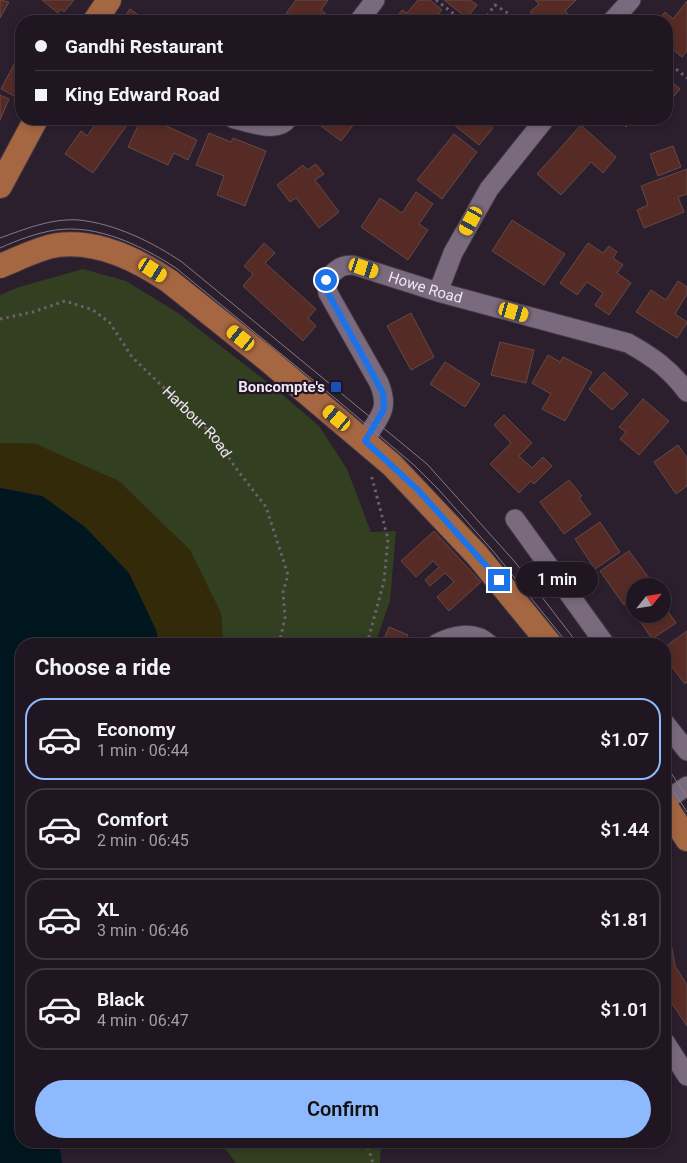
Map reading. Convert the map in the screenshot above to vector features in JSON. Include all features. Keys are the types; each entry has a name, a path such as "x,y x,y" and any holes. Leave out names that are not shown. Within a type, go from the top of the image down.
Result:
{"main road":[{"path":"99,15 109,0"},
{"path":"0,186 33,125"},
{"path":"0,266 42,249 58,245 74,245 95,248 133,260 153,270 187,294 268,360 365,441 418,490 471,548 545,638"},
{"path":"671,813 687,839"}],"street":[{"path":"364,15 375,0"},
{"path":"617,15 631,0"},
{"path":"261,125 270,127 279,125"},
{"path":"438,292 453,254 489,189 540,125"},
{"name":"Howe Road","path":"365,441 384,409 383,393 328,293 326,280 344,265 353,265 438,292 628,343 650,355 674,374 687,392"},
{"path":"515,519 602,638"},
{"path":"447,638 461,635 478,638"},
{"path":"671,731 687,752"},
{"path":"671,798 687,786"},
{"path":"671,1051 687,1076"}],"path":[{"path":"436,0 455,15"},
{"path":"488,15 495,5 511,15"},
{"path":"673,67 687,78"},
{"name":"Harbour Road","path":"0,320 33,312 65,301 92,310 110,323 132,357 216,438 235,468 266,508 280,550 288,575 283,592 285,618 280,638"},
{"path":"365,441 366,457 388,539 384,581 369,638"},
{"path":"368,1148 373,1163"}],"green space":[{"path":"83,269 126,281 178,313 271,385 319,426 347,469 371,532 396,531 390,601 377,638 223,638 221,613 36,444 0,443 0,295 19,287"},
{"path":"224,1148 381,1148 380,1163 236,1163"}],"sand":[{"path":"0,443 36,444 119,481 190,550 221,613 223,638 158,638 156,630 129,573 85,527 43,496 0,488"}],"water":[{"path":"0,488 42,496 85,527 129,573 156,630 158,638 15,638 15,1148 60,1148 62,1163 0,1163"}],"building":[{"path":"0,0 9,2 0,18"},
{"path":"42,0 74,0 64,12 61,9 58,13"},
{"path":"296,0 328,0 321,10 325,15 285,15"},
{"path":"418,0 430,0 442,10 438,15 398,15 402,10 407,13"},
{"path":"444,0 470,0 477,5 469,15 463,15"},
{"path":"535,0 576,0 565,11 569,15 533,15 530,12 539,4"},
{"path":"687,1 687,51 682,57 673,50 673,19"},
{"path":"130,9 138,15 126,15"},
{"path":"15,62 15,96 1,89"},
{"path":"673,83 680,89 673,97"},
{"path":"0,95 9,99 0,120"},
{"path":"95,125 127,125 93,173 65,154 81,131 87,136"},
{"path":"138,125 164,125 197,140 188,160 174,153 168,165 128,147"},
{"path":"320,125 353,125 341,141"},
{"path":"454,125 490,125 493,128 479,145"},
{"path":"581,125 616,157 603,173 591,162 561,195 537,174"},
{"path":"209,133 231,142 233,138 266,151 245,206 217,195 224,176 196,165"},
{"path":"454,134 477,152 442,199 417,180"},
{"path":"673,146 681,167 658,176 650,154"},
{"path":"316,164 324,174 315,180 339,212 319,228 296,198 290,202 277,185 303,165 307,170"},
{"path":"687,169 687,194 678,197 684,212 644,228 637,210 648,205 641,186"},
{"path":"416,192 433,204 419,224 428,230 408,260 361,227 380,198 402,213"},
{"path":"512,220 565,254 544,285 492,251"},
{"path":"264,243 275,253 265,263 316,309 308,318 316,326 303,341 243,286 253,274 244,266"},
{"path":"588,243 603,253 609,246 617,252 613,258 623,265 617,273 631,283 609,315 595,305 603,293 587,282 577,295 560,283"},
{"path":"678,281 687,287 687,294 675,314 687,323 677,338 636,312 651,290 666,300"},
{"path":"411,313 434,357 411,370 387,326"},
{"path":"500,342 534,350 526,383 491,375"},
{"path":"548,355 560,362 563,357 592,372 565,421 542,409 551,394 532,383"},
{"path":"445,362 480,384 465,407 430,384"},
{"path":"604,372 628,394 612,410 589,389"},
{"path":"643,399 669,421 639,455 620,439 626,432 619,427"},
{"path":"504,415 532,443 519,456 532,468 543,457 552,466 534,484 531,481 519,493 490,464 511,443 494,425"},
{"path":"678,445 687,458 687,486 676,494 654,462"},
{"path":"569,480 582,496 579,498 591,514 564,534 540,502"},
{"path":"600,522 620,552 595,569 575,539"},
{"path":"434,531 481,582 449,611 437,597 454,582 445,573 430,586 425,580 439,567 433,561 416,577 401,561"},
{"path":"629,551 649,578 626,578 626,604 624,605 600,571"},
{"path":"671,616 676,623 651,638 641,623 671,623"},
{"path":"389,627 408,635 407,638 384,638"},
{"path":"687,631 687,682 685,684 671,666 671,643"},
{"path":"671,943 675,966 687,985 687,1026 671,1002"}],"tram line":[{"path":"0,238 49,222 79,220 106,225 133,235 182,262 427,464 515,562 573,638"},
{"path":"0,248 27,237 49,231 88,230 119,238 149,252 176,268 414,465 493,551 563,638"},
{"path":"671,773 687,797"},
{"path":"671,787 687,812"}],"place":[{"name":"Boncompte's","path":"336,387"}],"route":[{"path":"326,280 328,293 383,393 384,409 365,441 418,490 499,580"}]}
